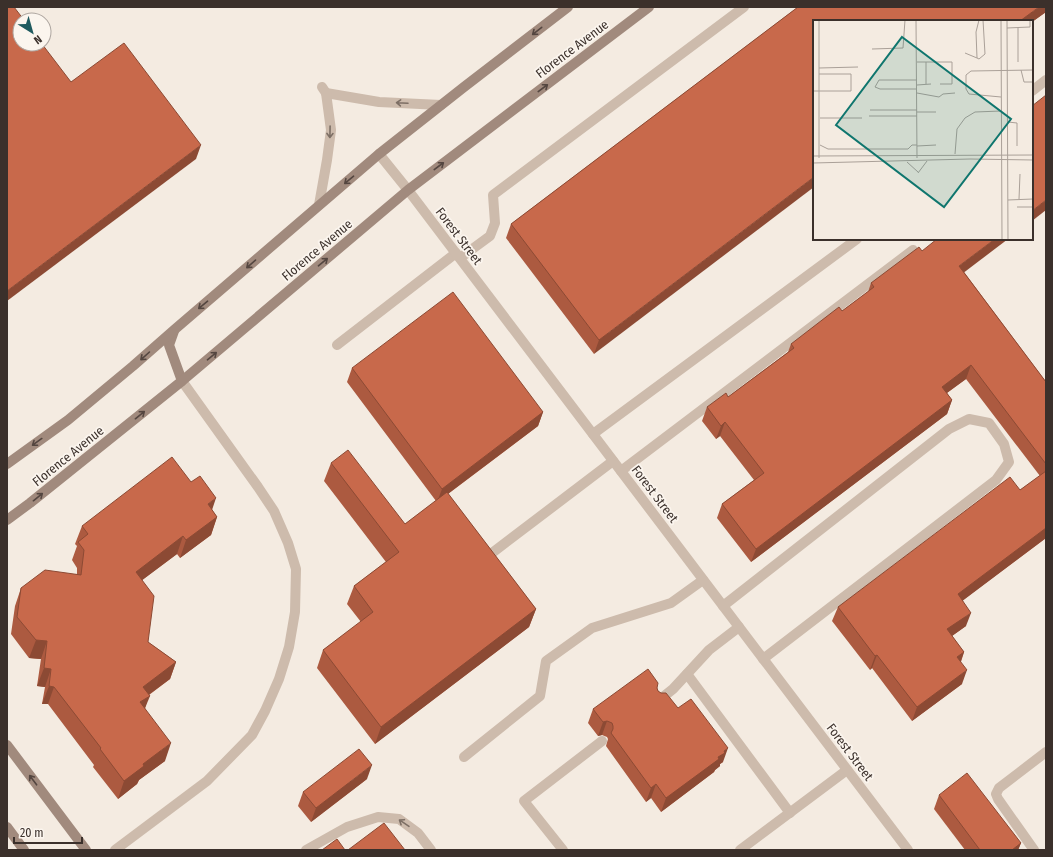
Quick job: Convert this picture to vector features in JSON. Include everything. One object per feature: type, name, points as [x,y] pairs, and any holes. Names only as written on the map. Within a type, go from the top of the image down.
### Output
[{"type":"main road","points":[[7,464],[68,420],[133,366],[379,154],[568,7]]},
{"type":"main road","name":"Florence Avenue","points":[[7,520],[182,381],[408,190],[649,7]]},
{"type":"main road","points":[[174,330],[169,345],[182,381]]},
{"type":"main road","points":[[7,745],[86,850]]},
{"type":"main road","points":[[7,827],[24,850]]},
{"type":"street","points":[[337,345],[458,256],[490,236],[495,223],[494,195],[742,8]]},
{"type":"street","points":[[1033,90],[1046,80]]},
{"type":"street","points":[[319,205],[328,160],[331,130],[324,90],[379,102],[441,105]]},
{"type":"street","name":"Forest Street","points":[[379,154],[408,190],[908,850]]},
{"type":"street","points":[[593,434],[857,240]]},
{"type":"street","points":[[621,471],[913,250]]},
{"type":"street","points":[[115,850],[208,781],[252,735],[265,711],[279,678],[289,647],[295,612],[296,569],[288,543],[274,511],[182,381]]},
{"type":"street","points":[[723,606],[949,428],[969,419],[988,423],[996,433],[1004,444],[1009,462],[996,480],[763,659]]},
{"type":"street","points":[[492,553],[613,461]]},
{"type":"street","points":[[464,757],[540,696],[546,661],[592,628],[672,603],[703,580]]},
{"type":"street","points":[[658,701],[673,689],[709,650],[739,627]]},
{"type":"street","points":[[687,674],[790,813]]},
{"type":"street","points":[[563,850],[524,801],[602,741]]},
{"type":"street","points":[[1034,850],[996,794],[1000,788],[1046,752]]},
{"type":"street","points":[[740,850],[848,770]]},
{"type":"street","points":[[306,850],[347,827],[378,817],[400,819],[418,833],[431,850]]},
{"type":"building","points":[[7,7],[14,7],[18,12],[12,12],[12,52],[48,52],[71,82],[124,43],[201,145],[7,291]]},
{"type":"building","points":[[798,7],[1039,7],[1021,20],[813,20],[813,178],[599,340],[511,224]]},
{"type":"building","points":[[1046,95],[1046,200],[1033,210],[1033,105]]},
{"type":"building","points":[[936,240],[994,240],[959,266],[1046,382],[1046,464],[971,365],[942,387],[952,400],[756,549],[722,504],[764,473],[725,422],[721,426],[707,407],[726,393],[728,397],[794,348],[791,344],[839,307],[842,311],[874,287],[871,283],[919,247],[922,251]]},
{"type":"building","points":[[453,292],[543,412],[442,489],[352,368]]},
{"type":"building","points":[[348,450],[405,524],[447,492],[536,609],[381,727],[323,650],[373,612],[354,586],[399,552],[331,463]]},
{"type":"building","points":[[172,457],[191,482],[200,476],[216,498],[208,504],[217,517],[186,540],[183,536],[136,572],[154,596],[148,642],[176,662],[143,687],[150,696],[140,702],[171,743],[143,764],[144,766],[124,781],[100,749],[101,748],[54,687],[49,686],[51,669],[44,668],[47,641],[36,640],[17,617],[21,588],[45,570],[81,575],[84,550],[78,542],[88,534],[82,526]]},
{"type":"building","points":[[1046,471],[1046,528],[958,594],[971,613],[947,629],[964,652],[957,657],[967,670],[917,707],[877,655],[875,656],[838,607],[1010,477],[1020,490]]},
{"type":"building","points":[[648,669],[658,683],[658,691],[661,693],[666,693],[678,708],[691,699],[728,748],[724,751],[725,753],[718,757],[719,759],[666,798],[656,784],[651,788],[611,733],[613,729],[612,723],[607,721],[603,722],[593,709]]},
{"type":"building","points":[[359,749],[372,765],[316,808],[303,792]]},
{"type":"building","points":[[967,773],[1021,843],[1012,850],[980,850],[939,795]]},
{"type":"building","points":[[384,823],[405,850],[348,850]]},
{"type":"building","points":[[337,839],[345,850],[322,850]]}]
